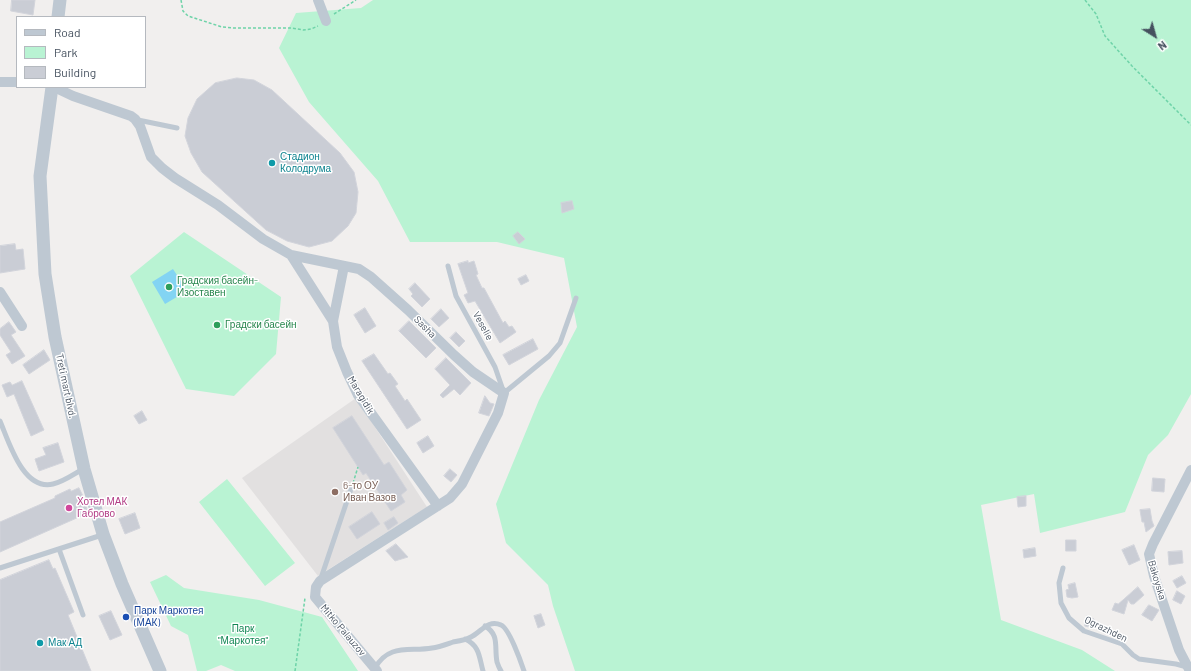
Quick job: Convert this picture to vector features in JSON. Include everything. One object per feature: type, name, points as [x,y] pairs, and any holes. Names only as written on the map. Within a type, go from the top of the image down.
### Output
[{"type":"street","points":[[58,16],[60,0]]},
{"type":"street","points":[[318,0],[326,21]]},
{"type":"street","points":[[0,82],[16,82]]},
{"type":"street","name":"Treti mart blvd.","points":[[53,88],[40,176],[45,274],[55,337],[84,469],[103,534],[122,584],[160,671]]},
{"type":"street","points":[[55,88],[72,96],[135,119],[140,126],[151,157],[162,168],[218,205],[263,239],[292,255],[333,321]]},
{"type":"street","name":"Sasha","points":[[292,255],[359,269],[371,277],[408,310],[473,372],[504,393]]},
{"type":"street","name":"Maragidik","points":[[344,266],[333,321],[337,347],[358,394],[438,506]]},
{"type":"street","points":[[0,292],[22,326]]},
{"type":"street","points":[[318,584],[450,498],[462,484],[498,413],[504,393]]},
{"type":"street","name":"Bakoyska","points":[[1188,669],[1179,650],[1154,576],[1149,554],[1191,470]]},
{"type":"street","name":"Mitko Palauzov","points":[[318,584],[315,597],[376,670]]},
{"type":"lane","points":[[135,119],[177,128]]},
{"type":"lane","name":"Veselie","points":[[448,266],[456,296],[495,367],[504,393]]},
{"type":"lane","points":[[504,393],[549,356],[560,343],[576,298]]},
{"type":"lane","points":[[0,421],[24,472],[37,483],[45,485],[54,484],[84,469]]},
{"type":"lane","points":[[318,584],[351,489]]},
{"type":"lane","points":[[0,568],[103,534]]},
{"type":"lane","points":[[59,549],[83,615]]},
{"type":"lane","name":"Ograzhden","points":[[1063,568],[1060,583],[1061,603],[1065,612],[1084,631],[1122,644],[1139,659],[1176,664],[1188,669]]},
{"type":"lane","points":[[376,670],[379,661],[401,649],[432,648],[465,639],[472,637],[485,626],[492,623],[501,625],[509,636],[524,671]]},
{"type":"lane","points":[[485,626],[492,630],[495,638],[497,661],[501,671]]},
{"type":"lane","points":[[465,639],[474,643],[477,648],[484,671]]},
{"type":"path","points":[[181,0],[183,11],[188,16],[222,27],[307,29],[319,26],[356,0]]},
{"type":"path","points":[[1085,0],[1096,14],[1105,36],[1132,66],[1191,125]]},
{"type":"path","points":[[351,489],[358,468]]},
{"type":"path","points":[[295,671],[305,598]]},
{"type":"shaded area","name":"6-то ОУ Иван Вазов","points":[[356,398],[427,507],[318,576],[242,478]]},
{"type":"green space","points":[[373,0],[1191,0],[1191,394],[1168,435],[1148,455],[1125,512],[1040,533],[1034,494],[981,505],[1001,620],[1082,650],[1115,671],[575,671],[553,606],[548,585],[506,543],[496,504],[539,400],[577,327],[564,258],[497,242],[410,242],[378,181],[309,102],[279,48],[296,13],[361,8]]},
{"type":"green space","name":"Градски басейн","points":[[184,232],[281,297],[276,354],[234,396],[186,389],[130,276]]},
{"type":"green space","points":[[227,479],[295,563],[265,586],[199,502]]},
{"type":"green space","name":"Парк \"Маркотея\"","points":[[166,575],[184,588],[259,600],[322,617],[358,671],[235,671],[221,665],[206,671],[197,671],[188,635],[171,626],[150,582]]},
{"type":"water","name":"Градския басейн- Изоставен","points":[[173,269],[187,291],[165,304],[152,282]]},
{"type":"building","points":[[12,0],[35,0],[33,15],[11,11]]},
{"type":"building","name":"Стадион Колодрума","points":[[237,78],[254,80],[272,90],[340,153],[354,172],[358,192],[356,213],[348,226],[332,241],[309,247],[287,241],[266,230],[202,172],[191,153],[185,136],[188,118],[197,99],[215,83]]},
{"type":"building","points":[[572,201],[574,209],[562,213],[561,203]]},
{"type":"building","points":[[518,232],[525,239],[519,244],[513,236]]},
{"type":"building","points":[[15,244],[16,250],[23,249],[25,269],[0,273],[0,246]]},
{"type":"building","points":[[468,261],[468,263],[474,261],[478,274],[476,275],[482,288],[484,288],[503,323],[505,321],[509,327],[512,326],[516,332],[500,343],[475,301],[468,303],[464,295],[468,293],[458,264]]},
{"type":"building","points":[[526,275],[529,281],[521,285],[518,279]]},
{"type":"building","points":[[415,283],[430,299],[422,307],[411,296],[413,294],[409,289]]},
{"type":"building","points":[[365,308],[376,326],[365,333],[354,315]]},
{"type":"building","points":[[441,309],[449,318],[439,327],[431,319]]},
{"type":"building","points":[[409,321],[436,348],[426,358],[399,331]]},
{"type":"building","points":[[9,322],[16,332],[11,335],[25,356],[12,364],[6,355],[11,352],[0,335],[0,329]]},
{"type":"building","points":[[456,332],[465,341],[459,347],[450,338]]},
{"type":"building","points":[[533,339],[538,349],[509,365],[503,355]]},
{"type":"building","points":[[44,350],[50,360],[29,374],[23,365]]},
{"type":"building","points":[[374,354],[388,374],[390,373],[398,384],[395,386],[405,401],[407,399],[421,420],[407,429],[362,361]]},
{"type":"building","points":[[446,358],[471,383],[460,395],[454,389],[443,398],[440,395],[450,385],[435,369]]},
{"type":"building","points":[[22,381],[44,430],[31,436],[14,394],[7,397],[2,385],[10,382],[12,385]]},
{"type":"building","points":[[485,396],[490,403],[494,404],[489,416],[479,413]]},
{"type":"building","points":[[142,411],[147,420],[139,424],[134,416]]},
{"type":"building","points":[[352,416],[384,465],[389,462],[407,490],[401,495],[405,502],[391,511],[366,473],[363,475],[333,428]]},
{"type":"building","points":[[428,436],[434,446],[423,453],[417,443]]},
{"type":"building","points":[[58,443],[64,462],[39,471],[35,459],[46,455],[43,448]]},
{"type":"building","points":[[450,469],[457,475],[451,482],[444,476]]},
{"type":"building","points":[[1153,478],[1165,479],[1164,492],[1152,491]]},
{"type":"building","points":[[79,488],[84,498],[88,513],[0,552],[0,522],[55,498],[55,496],[70,489],[71,491]]},
{"type":"building","points":[[1026,496],[1026,506],[1018,507],[1017,497]]},
{"type":"building","points":[[1150,509],[1154,526],[1146,532],[1144,522],[1142,522],[1140,510]]},
{"type":"building","points":[[372,512],[380,524],[357,539],[349,527]]},
{"type":"building","points":[[135,513],[140,528],[125,534],[119,519]]},
{"type":"building","points":[[394,517],[398,523],[388,530],[384,523]]},
{"type":"building","points":[[1066,540],[1076,540],[1076,551],[1066,551]]},
{"type":"building","points":[[396,544],[408,557],[395,561],[386,551]]},
{"type":"building","points":[[1134,545],[1140,560],[1129,565],[1122,550]]},
{"type":"building","points":[[1035,548],[1036,556],[1024,558],[1023,550]]},
{"type":"building","points":[[1182,551],[1183,563],[1169,565],[1168,552]]},
{"type":"building","name":"Мак АД","points":[[49,560],[53,569],[55,568],[74,612],[68,615],[91,671],[0,671],[0,580]]},
{"type":"building","points":[[1182,576],[1186,583],[1177,588],[1173,581]]},
{"type":"building","points":[[1075,583],[1078,597],[1067,597],[1066,590],[1069,589],[1068,585]]},
{"type":"building","points":[[1138,587],[1144,595],[1134,604],[1131,604],[1128,600],[1124,614],[1112,610],[1115,603],[1118,604]]},
{"type":"building","points":[[1177,591],[1185,596],[1181,604],[1173,600]]},
{"type":"building","points":[[1149,605],[1159,610],[1152,621],[1142,615]]},
{"type":"building","points":[[111,611],[122,635],[110,640],[99,616]]},
{"type":"building","points":[[541,614],[545,625],[538,628],[534,616]]},
{"type":"building","points":[[1087,616],[1094,619],[1092,628],[1085,626]]},
{"type":"place","name":"Стадион Колодрума","points":[[272,163]]},
{"type":"place","name":"Градския басейн- Изоставен","points":[[169,287]]},
{"type":"place","name":"Градски басейн","points":[[217,325]]},
{"type":"place","name":"6-то ОУ Иван Вазов","points":[[335,492]]},
{"type":"place","name":"Хотел МАК Габрово","points":[[69,508]]},
{"type":"place","name":"Парк Маркотея (МАК)","points":[[126,617]]},
{"type":"place","name":"Мак АД","points":[[40,643]]}]
